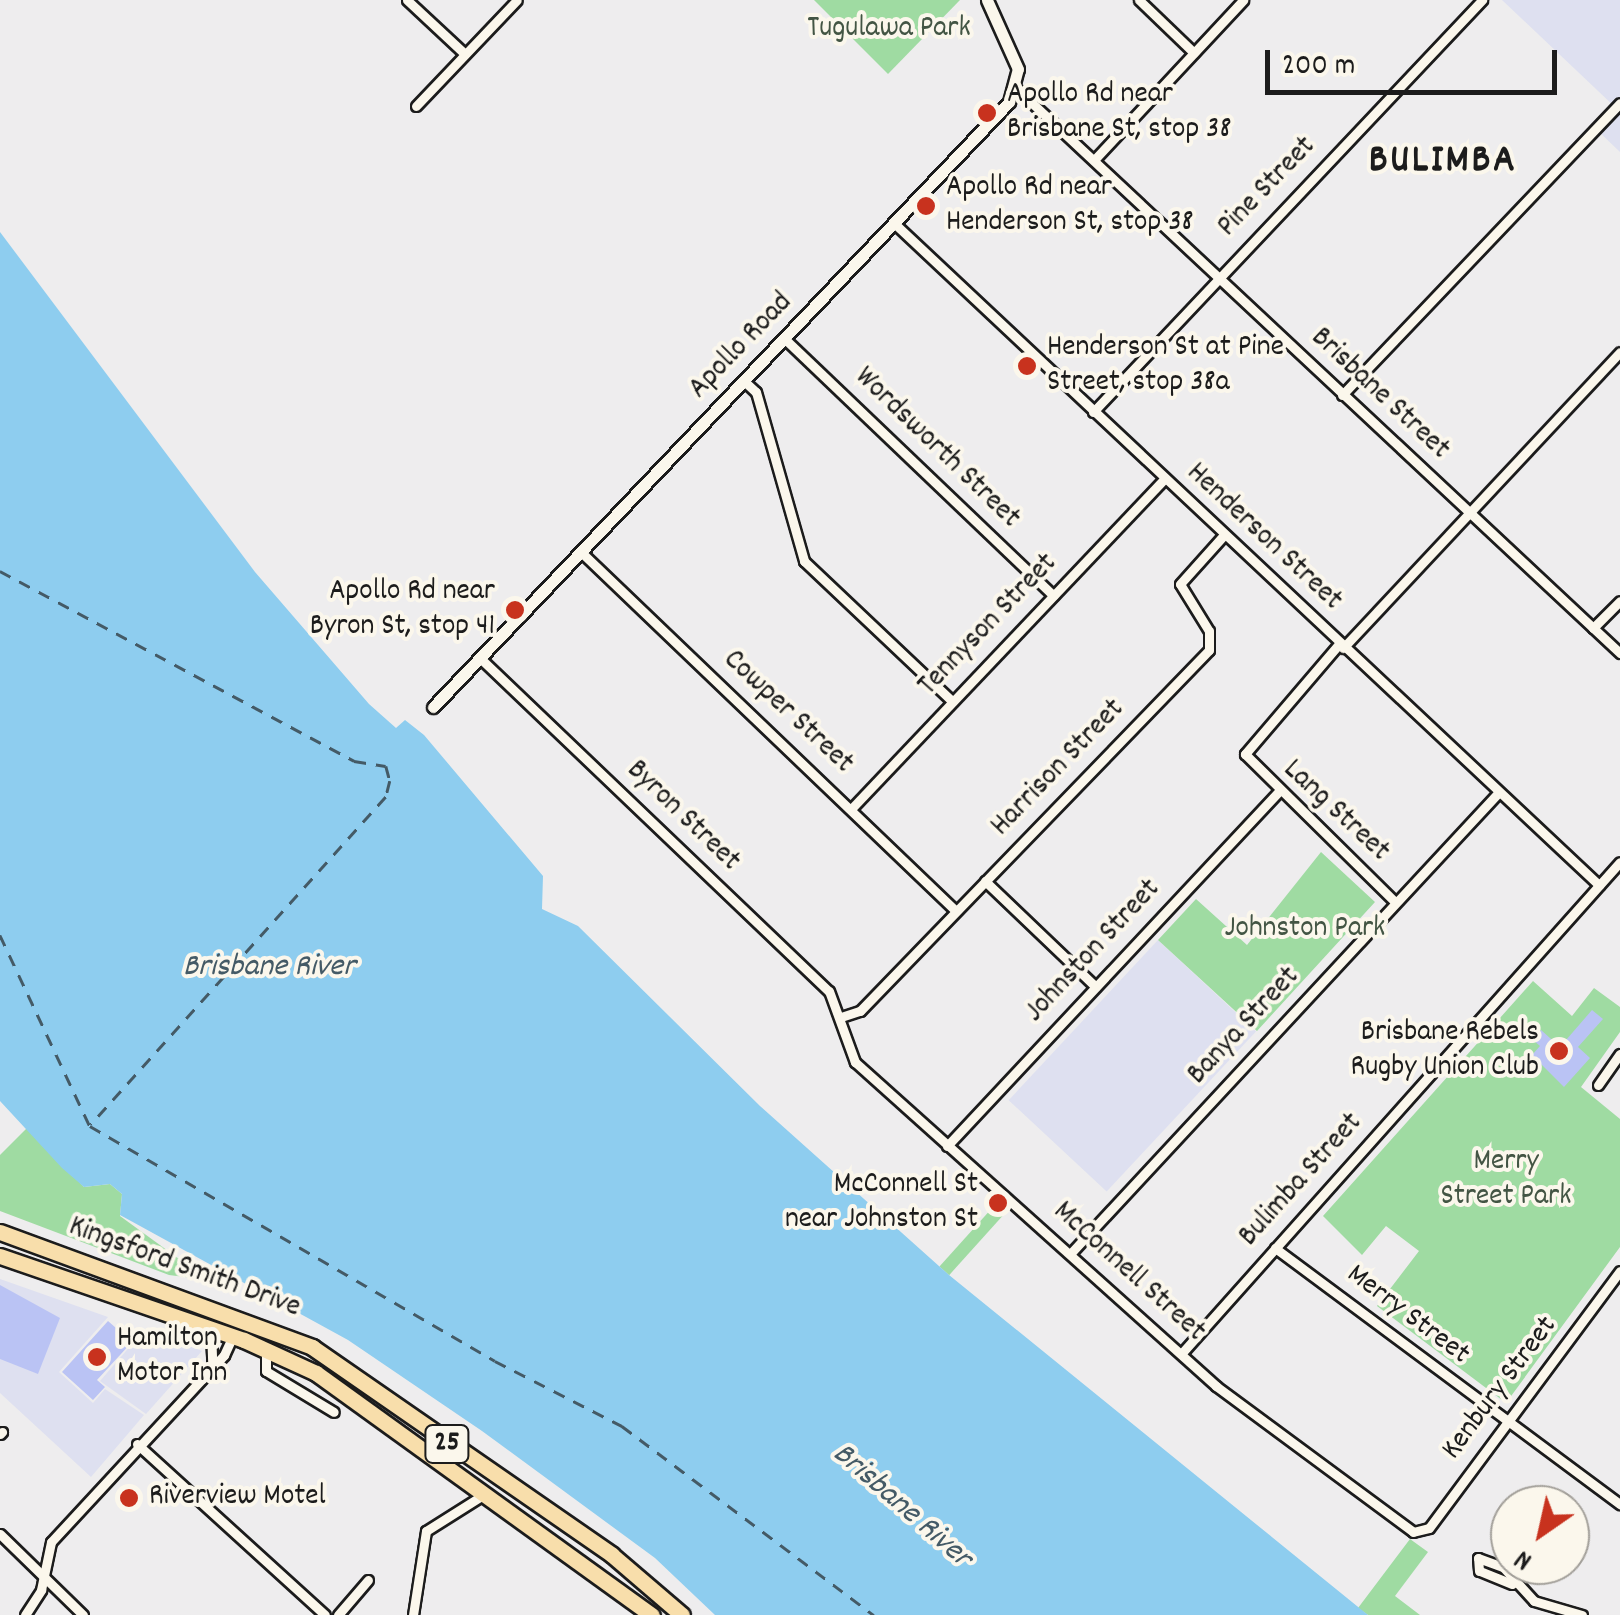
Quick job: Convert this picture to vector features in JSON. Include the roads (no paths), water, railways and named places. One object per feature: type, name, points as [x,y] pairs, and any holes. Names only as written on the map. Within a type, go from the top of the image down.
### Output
[{"type":"highway","name":"Kingsford Smith Drive","points":[[0,1232],[278,1330],[352,1370],[612,1555],[682,1615]]},
{"type":"highway","name":"Kingsford Smith Drive","points":[[0,1256],[266,1348],[354,1396],[463,1481],[652,1615]]},
{"type":"street","points":[[407,0],[465,54]]},
{"type":"street","points":[[416,106],[517,0]]},
{"type":"street","points":[[987,0],[1018,69],[1017,89]]},
{"type":"street","points":[[1139,0],[1194,52]]},
{"type":"street","points":[[1094,160],[1243,0]]},
{"type":"street","name":"Pine Street","points":[[1093,412],[1482,0]]},
{"type":"street","name":"Brisbane Street","points":[[1017,89],[1620,653]]},
{"type":"street","name":"Apollo Road","points":[[433,707],[895,224],[1017,89]]},
{"type":"street","points":[[1342,394],[1620,104]]},
{"type":"street","name":"Henderson Street","points":[[895,224],[1599,885]]},
{"type":"street","name":"Wordsworth Street","points":[[784,339],[1054,595]]},
{"type":"street","points":[[1341,646],[1620,352]]},
{"type":"street","points":[[744,381],[756,392],[804,561],[952,701]]},
{"type":"street","name":"Tennyson Street","points":[[852,808],[1164,479]]},
{"type":"street","name":"Harrison Street","points":[[841,1017],[860,1010],[1209,650],[1209,631],[1180,584],[1224,535]]},
{"type":"street","name":"Cowper Street","points":[[581,552],[956,911]]},
{"type":"street","points":[[1594,628],[1620,600]]},
{"type":"street","name":"Lang Street","points":[[1341,646],[1245,754],[1278,792],[1395,902]]},
{"type":"street","name":"Byron Street","points":[[480,658],[829,992],[841,1017]]},
{"type":"street","name":"Johnston Street","points":[[947,1146],[1278,792]]},
{"type":"street","name":"Banya Street","points":[[1070,1254],[1499,792]]},
{"type":"street","name":"Bulimba Street","points":[[1181,1354],[1620,862]]},
{"type":"street","points":[[985,881],[1096,987]]},
{"type":"street","name":"McConnell Street","points":[[841,1017],[849,1056],[947,1146],[1181,1354],[1420,1533]]},
{"type":"street","points":[[1598,1085],[1620,1054]]},
{"type":"street","name":"Merry Street","points":[[1275,1248],[1620,1504]]},
{"type":"street","name":"Kenbury Street","points":[[1420,1533],[1508,1423],[1620,1271]]},
{"type":"street","points":[[24,1615],[42,1576],[51,1542],[233,1336],[196,1299]]},
{"type":"street","points":[[210,1328],[212,1362]]},
{"type":"street","name":"Kingsford Smith Drive","points":[[266,1348],[266,1371],[334,1412]]},
{"type":"street","points":[[137,1444],[325,1615]]},
{"type":"street","points":[[459,1504],[463,1481]]},
{"type":"street","points":[[412,1615],[420,1542],[459,1504],[483,1494]]},
{"type":"street","points":[[0,1534],[83,1615]]},
{"type":"street","points":[[338,1615],[368,1580]]},
{"type":"street","points":[[1513,1585],[1539,1604],[1582,1615]]},
{"type":"water","name":"Brisbane River","points":[[0,232],[255,572],[369,704],[396,728],[405,720],[424,735],[543,876],[542,909],[578,926],[760,1106],[949,1275],[1368,1615],[715,1615],[655,1558],[482,1431],[348,1340],[120,1215],[122,1194],[110,1184],[84,1187],[62,1168],[0,1101]]},
{"type":"place","name":"Apollo Rd near Brisbane St, stop 38","points":[[987,113]]},
{"type":"place","name":"Apollo Rd near Henderson St, stop 38","points":[[926,206]]},
{"type":"place","name":"Henderson St at Pine Street, stop 38a","points":[[1027,366]]},
{"type":"place","name":"Apollo Rd near Byron St, stop 41","points":[[515,610]]},
{"type":"place","name":"Brisbane Rebels Rugby Union Club","points":[[1559,1051]]},
{"type":"place","name":"McConnell St near Johnston St","points":[[998,1203]]},
{"type":"place","name":"Hamilton Motor Inn","points":[[97,1357]]},
{"type":"place","name":"Riverview Motel","points":[[129,1498]]},
{"type":"district","name":"BULIMBA","points":[[1443,163]]},
{"type":"park label","name":"Tugulawa Park","points":[[889,30]]},
{"type":"park label","name":"Johnston Park","points":[[1305,930]]},
{"type":"park label","name":"Merry Street Park","points":[[1506,1180]]}]
